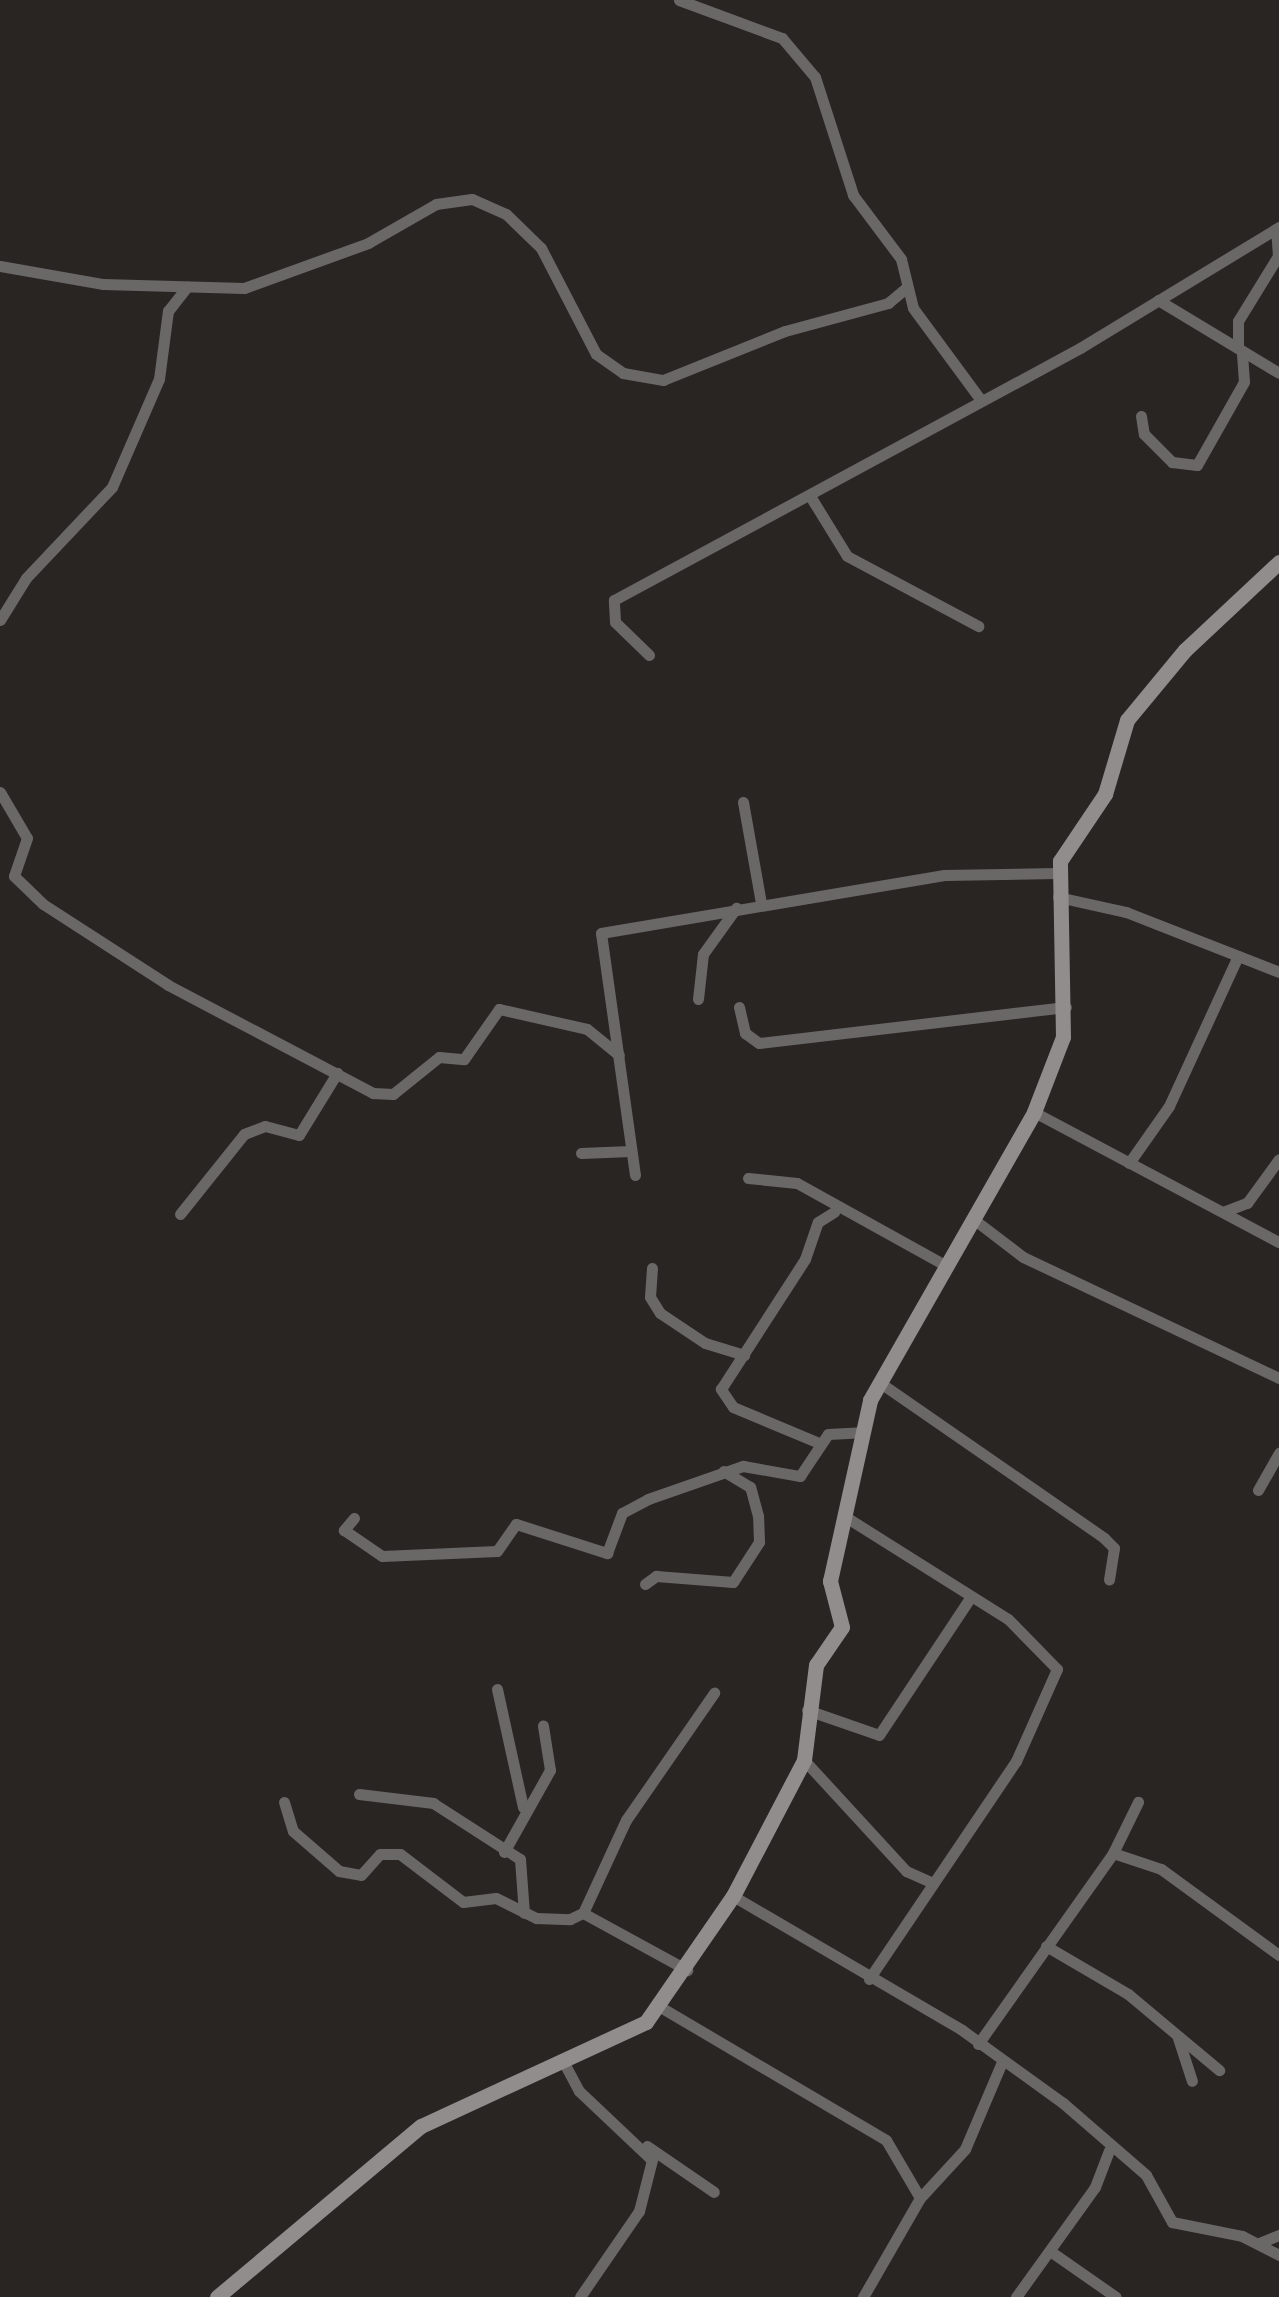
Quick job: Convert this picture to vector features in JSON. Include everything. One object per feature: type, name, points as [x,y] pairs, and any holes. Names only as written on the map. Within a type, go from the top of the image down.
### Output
[{"type":"street","points":[[679,0],[791,46],[825,95],[853,195],[901,258],[913,308],[980,399]]},
{"type":"street","points":[[0,266],[103,284],[271,282],[461,198],[492,205],[541,248],[587,341],[623,373],[684,378],[747,344],[888,303],[907,288]]},
{"type":"street","points":[[649,655],[615,622],[614,600],[810,496],[1158,300],[1277,228],[1278,256],[1238,321],[1247,374]]},
{"type":"street","points":[[0,620],[26,578],[112,487],[159,379],[168,311],[187,286]]},
{"type":"street","points":[[1158,300],[1279,373]]},
{"type":"street","points":[[888,303],[913,308]]},
{"type":"street","points":[[1141,416],[1144,434],[1192,468],[1247,374],[1264,363]]},
{"type":"street","points":[[810,496],[847,556],[978,626]]},
{"type":"street","points":[[217,2297],[422,2126],[564,2061],[599,2050],[662,2008],[733,1896],[804,1760],[807,1710],[816,1665],[842,1627],[830,1581],[849,1519],[862,1432],[879,1382],[1034,1112],[1066,1006],[1058,874],[1105,794],[1127,720],[1185,650],[1279,562]]},
{"type":"street","points":[[0,792],[27,838],[14,876],[42,904],[168,985],[337,1074],[393,1094],[434,1060],[468,1055],[499,1008],[587,1029],[619,1055]]},
{"type":"street","points":[[743,802],[760,903]]},
{"type":"street","points":[[635,1175],[600,932],[760,903],[1000,869],[1058,874]]},
{"type":"street","points":[[1058,897],[1110,906],[1279,972]]},
{"type":"street","points":[[698,999],[705,949],[736,908]]},
{"type":"street","points":[[1129,1164],[1169,1106],[1238,956]]},
{"type":"street","points":[[739,1007],[744,1033],[759,1043],[1066,1006]]},
{"type":"street","points":[[180,1214],[244,1134],[266,1126],[298,1136],[337,1074]]},
{"type":"street","points":[[1034,1112],[1279,1242]]},
{"type":"street","points":[[581,1153],[630,1151]]},
{"type":"street","points":[[1223,1212],[1247,1204],[1279,1160]]},
{"type":"street","points":[[748,1178],[797,1184],[834,1212],[944,1264]]},
{"type":"street","points":[[819,1443],[726,1402],[722,1382],[805,1259],[818,1222],[834,1212]]},
{"type":"street","points":[[972,1218],[1023,1256],[1279,1378]]},
{"type":"street","points":[[652,1268],[650,1297],[660,1313],[705,1344],[744,1354]]},
{"type":"street","points":[[879,1382],[1104,1538],[1114,1548],[1110,1580]]},
{"type":"street","points":[[354,1518],[344,1530],[382,1556],[498,1551],[516,1524],[607,1553],[622,1512],[722,1470],[800,1476],[819,1443],[832,1431],[862,1432]]},
{"type":"street","points":[[1258,1490],[1279,1454]]},
{"type":"street","points":[[646,1584],[656,1576],[730,1586],[759,1542],[758,1516],[750,1487],[722,1470]]},
{"type":"street","points":[[849,1519],[1049,1653],[1056,1676],[1009,1772],[869,1979]]},
{"type":"street","points":[[807,1710],[878,1734],[970,1598]]},
{"type":"street","points":[[498,1689],[523,1807]]},
{"type":"street","points":[[583,1914],[626,1820],[714,1692]]},
{"type":"street","points":[[504,1852],[523,1807],[550,1770],[543,1726]]},
{"type":"street","points":[[804,1760],[906,1872],[931,1882]]},
{"type":"street","points":[[359,1794],[433,1803],[524,1864],[524,1913]]},
{"type":"street","points":[[284,1802],[293,1831],[339,1871],[362,1875],[380,1854],[400,1854],[454,1899],[496,1898],[524,1913],[583,1914],[687,1970]]},
{"type":"street","points":[[978,2044],[1113,1853],[1138,1802]]},
{"type":"street","points":[[1113,1853],[1160,1870],[1279,1955]]},
{"type":"street","points":[[733,1896],[978,2044],[1063,2103],[1109,2150],[1146,2175],[1172,2222],[1259,2243],[1279,2255]]},
{"type":"street","points":[[1046,1946],[1128,1994],[1219,2070]]},
{"type":"street","points":[[662,2008],[886,2140],[920,2198]]},
{"type":"street","points":[[1178,2038],[1192,2081]]},
{"type":"street","points":[[564,2061],[579,2091],[647,2146],[714,2192]]},
{"type":"street","points":[[863,2297],[920,2198],[965,2148],[1002,2064]]},
{"type":"street","points":[[580,2297],[641,2206],[647,2146]]},
{"type":"street","points":[[1016,2297],[1050,2250],[1109,2150]]},
{"type":"street","points":[[1259,2243],[1279,2235]]},
{"type":"street","points":[[1050,2250],[1116,2297]]}]
